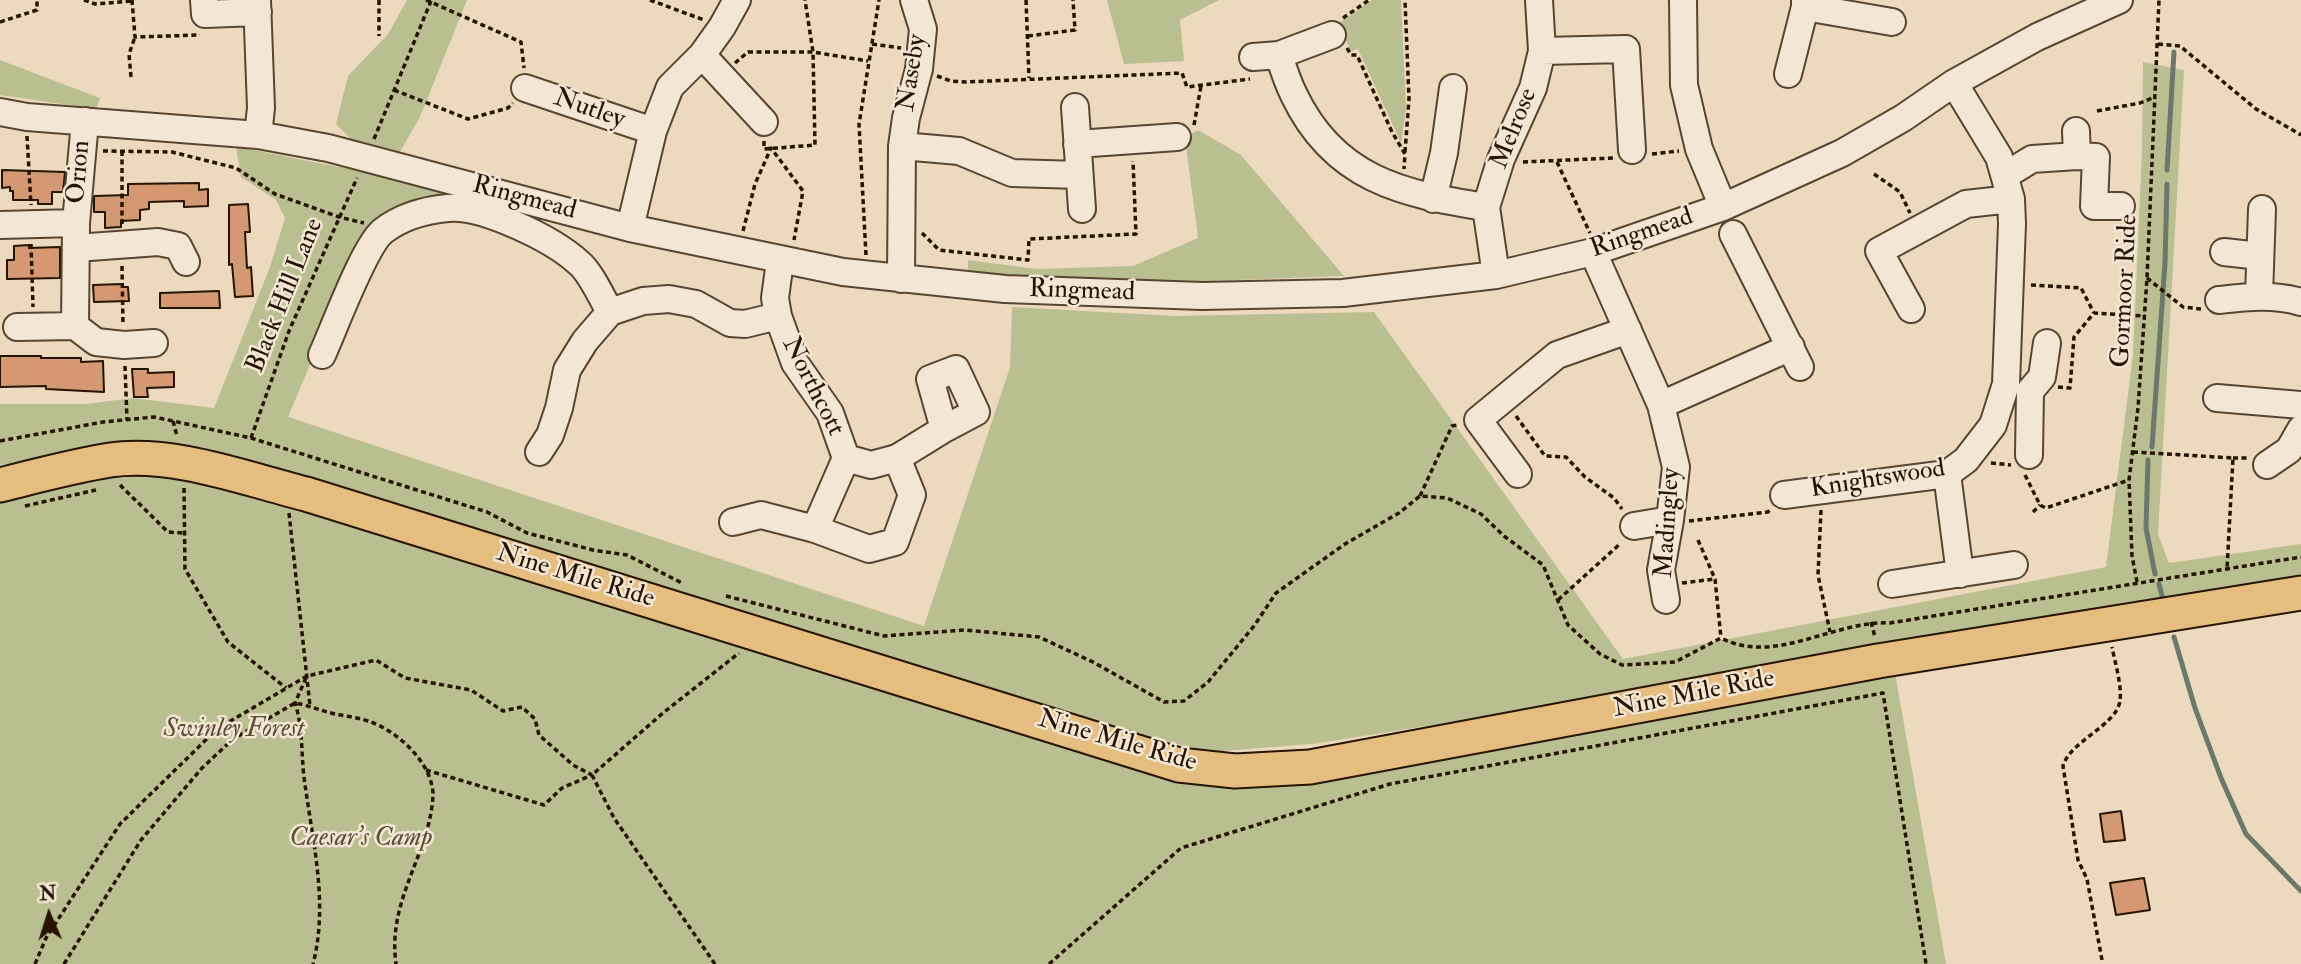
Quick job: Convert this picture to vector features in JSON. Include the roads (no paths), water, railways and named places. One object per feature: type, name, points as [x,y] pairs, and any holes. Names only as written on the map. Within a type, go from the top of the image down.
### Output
[{"type":"main road","name":"Nine Mile Ride","points":[[7,497],[112,460],[185,463],[306,494],[1178,765],[1236,771],[1310,767],[1864,663],[2301,593]]},
{"type":"street","name":"Nutley","points":[[630,228],[653,131],[670,87],[702,55],[737,0]]},
{"type":"street","name":"Naseby","points":[[901,279],[902,146],[920,60],[923,29],[914,0]]},
{"type":"street","name":"Melrose","points":[[1496,275],[1486,207],[1500,162],[1533,88],[1542,51],[1539,0]]},
{"type":"street","points":[[1683,0],[1684,85],[1699,149],[1723,207]]},
{"type":"street","name":"Ringmead","points":[[0,111],[27,117],[258,135],[328,148],[630,228],[785,262],[867,275],[1005,289],[1281,296],[1405,287],[1496,275],[1595,251],[1723,207],[1842,153],[1903,118],[1954,83],[2037,37],[2119,0]]},
{"type":"street","points":[[1788,74],[1805,4],[1892,22]]},
{"type":"street","points":[[204,16],[257,6],[261,108],[258,135]]},
{"type":"street","points":[[1336,34],[1266,56],[1310,124],[1330,149],[1353,167],[1392,187],[1435,190],[1486,207]]},
{"type":"street","points":[[1542,51],[1626,39],[1632,154]]},
{"type":"street","points":[[702,55],[764,122]]},
{"type":"street","name":"Knightswood","points":[[1954,83],[1999,157],[2008,187],[2010,283],[2024,387],[2029,455]]},
{"type":"street","name":"Nutley","points":[[525,88],[653,131]]},
{"type":"street","points":[[1435,190],[1444,153],[1453,88]]},
{"type":"street","points":[[1075,107],[1082,209]]},
{"type":"street","name":"Orion","points":[[75,326],[76,235],[85,121]]},
{"type":"street","points":[[1077,144],[1177,137]]},
{"type":"street","points":[[1911,309],[1879,251],[1966,204],[2008,187],[2032,159],[2077,143],[2096,157],[2094,206],[2121,206]]},
{"type":"street","name":"Naseby","points":[[902,146],[959,151],[1012,173],[1079,175]]},
{"type":"street","points":[[322,355],[341,334],[362,262],[382,232],[413,215],[450,208],[490,215],[526,229],[581,264],[610,312],[585,341],[567,370],[553,444]]},
{"type":"street","points":[[2259,296],[2262,209]]},
{"type":"street","name":"Orion","points":[[0,225],[158,242],[178,246],[186,262]]},
{"type":"street","points":[[1661,405],[1796,357],[1733,234]]},
{"type":"street","name":"Madingley","points":[[1595,251],[1661,405],[1676,467],[1661,570],[1665,592]]},
{"type":"street","points":[[2224,252],[2260,256]]},
{"type":"street","name":"Northcott","points":[[785,262],[775,298],[778,316],[795,363],[830,413],[846,458],[815,529]]},
{"type":"street","points":[[2219,300],[2259,296],[2301,302]]},
{"type":"street","name":"Northcott","points":[[610,312],[643,301],[669,299],[696,304],[730,323],[745,324],[778,316]]},
{"type":"street","points":[[17,327],[75,326],[96,342],[124,354],[154,343]]},
{"type":"street","points":[[1518,474],[1478,420],[1557,355],[1628,330]]},
{"type":"street","points":[[2024,387],[2042,377],[2046,343]]},
{"type":"street","name":"Knightswood","points":[[1784,495],[1947,474],[1966,460],[2024,387]]},
{"type":"street","points":[[2217,398],[2301,405]]},
{"type":"street","name":"Northcott","points":[[846,458],[872,465],[897,458],[944,429]]},
{"type":"street","points":[[2267,465],[2289,450],[2301,429]]},
{"type":"street","points":[[733,522],[761,515],[815,529],[869,550],[895,542],[912,495],[897,458]]},
{"type":"street","points":[[1947,474],[1960,574]]},
{"type":"street","points":[[1634,526],[1670,520]]},
{"type":"street","points":[[1892,584],[2014,565]]},
{"type":"waterway","points":[[2167,170],[2174,52]]},
{"type":"waterway","points":[[2152,447],[2165,263],[2167,184]]},
{"type":"waterway","points":[[2148,460],[2146,528],[2155,574]]},
{"type":"waterway","points":[[2159,584],[2162,596]]},
{"type":"waterway","points":[[2174,637],[2195,708],[2221,778],[2246,834],[2301,891]]},
{"type":"park label","name":"Swinley Forest","points":[[234,730]]},
{"type":"park label","name":"Caesar's Camp","points":[[361,839]]}]
